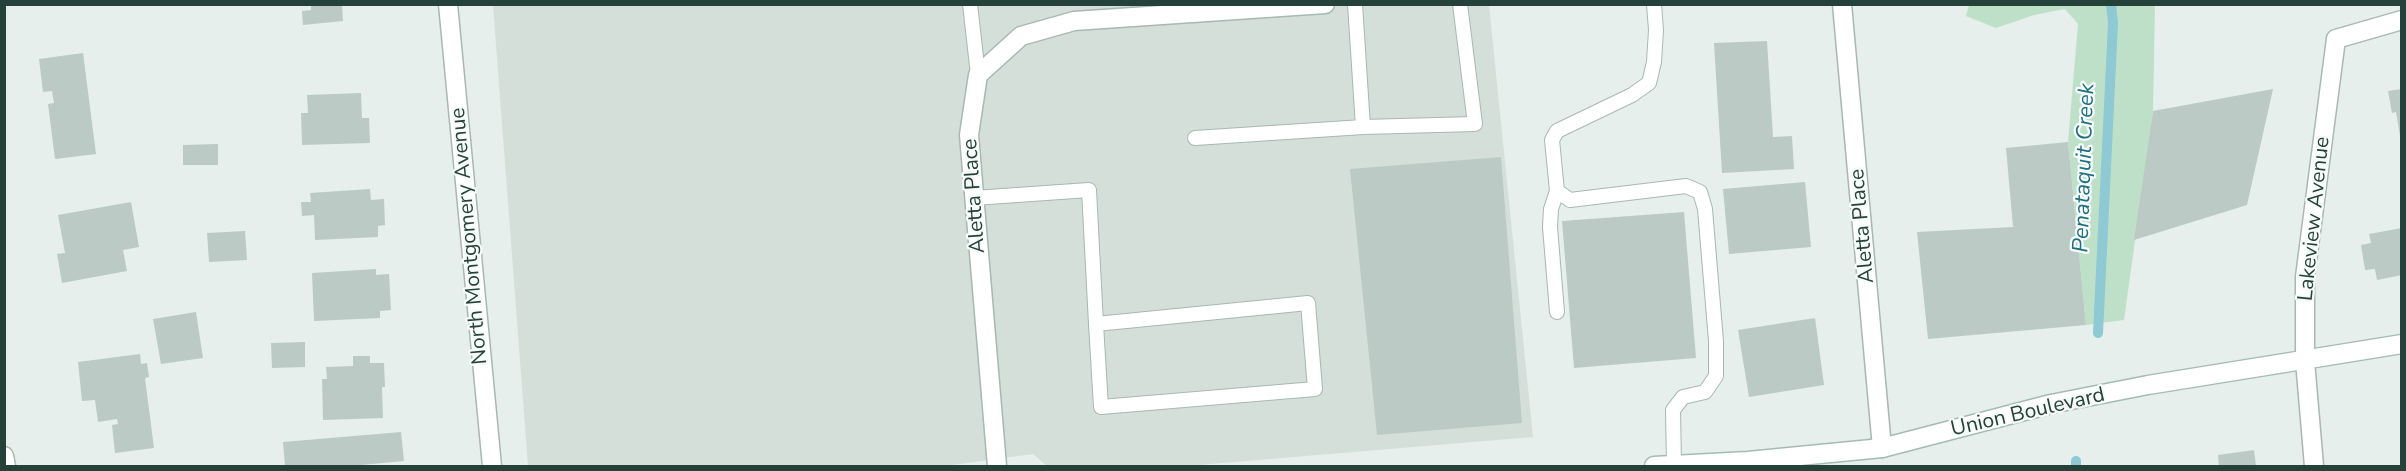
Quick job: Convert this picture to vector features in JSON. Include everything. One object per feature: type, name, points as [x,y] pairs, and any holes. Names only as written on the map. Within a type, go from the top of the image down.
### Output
[{"type":"street","name":"North Montgomery Avenue","points":[[448,4],[492,466]]},
{"type":"street","points":[[978,75],[1021,36],[1074,21],[1325,4]]},
{"type":"street","name":"Aletta Place","points":[[1842,4],[1882,448]]},
{"type":"street","name":"Lakeview Avenue","points":[[2314,466],[2305,361],[2305,277],[2336,39],[2402,20]]},
{"type":"street","name":"Aletta Place","points":[[978,75],[969,135],[997,466]]},
{"type":"street","name":"Union Boulevard","points":[[1654,466],[1748,461],[1882,448],[2051,405],[2148,385],[2402,344]]},
{"type":"street","points":[[4,456],[6,466]]},
{"type":"lane","points":[[970,4],[978,75]]},
{"type":"lane","points":[[1355,4],[1363,127]]},
{"type":"lane","points":[[1196,138],[1363,127],[1475,124],[1460,4]]},
{"type":"lane","points":[[1557,312],[1550,227],[1551,208],[1557,191],[1551,141],[1557,131],[1632,95],[1649,83],[1654,62],[1656,30],[1654,4]]},
{"type":"lane","points":[[1557,191],[1570,200],[1686,186],[1700,192],[1705,209],[1715,330],[1716,376],[1705,392],[1683,397],[1673,410],[1674,465]]},
{"type":"lane","points":[[974,198],[1089,190],[1096,324],[1101,407],[1315,389],[1308,303],[1096,324]]},
{"type":"shaded area","points":[[493,5],[1489,5],[1533,437],[1187,466],[1047,466],[1033,454],[945,466],[528,466]]},
{"type":"green space","points":[[1969,5],[2155,5],[2153,111],[2124,320],[2086,325],[2068,142],[2078,24],[2065,9],[2034,15],[1996,28],[1966,16]]},
{"type":"building","points":[[311,4],[342,4],[343,21],[303,25],[302,11],[311,10]]},
{"type":"building","points":[[1767,41],[1773,137],[1792,136],[1794,169],[1722,173],[1714,43]]},
{"type":"building","points":[[83,53],[96,154],[55,159],[48,104],[54,103],[52,91],[43,92],[39,59]]},
{"type":"building","points":[[2273,89],[2247,205],[2134,240],[2153,111]]},
{"type":"building","points":[[2402,89],[2402,135],[2400,136],[2396,112],[2392,113],[2388,91]]},
{"type":"building","points":[[361,93],[362,118],[369,118],[370,143],[302,145],[301,113],[308,113],[307,95]]},
{"type":"building","points":[[2068,142],[2086,325],[1928,339],[1917,232],[2013,227],[2006,148]]},
{"type":"building","points":[[218,144],[218,165],[183,165],[183,145]]},
{"type":"building","points":[[1501,157],[1522,423],[1377,435],[1350,169]]},
{"type":"building","points":[[1805,182],[1811,247],[1729,254],[1723,189]]},
{"type":"building","points":[[370,189],[371,200],[384,199],[385,225],[378,226],[378,237],[315,240],[314,215],[302,216],[301,202],[311,202],[310,193]]},
{"type":"building","points":[[131,202],[139,247],[123,250],[127,271],[62,283],[57,254],[65,253],[58,215]]},
{"type":"building","points":[[1684,212],[1696,358],[1574,368],[1562,221]]},
{"type":"building","points":[[2402,228],[2402,275],[2377,280],[2375,269],[2365,270],[2361,245],[2371,243],[2369,234]]},
{"type":"building","points":[[245,231],[247,260],[209,262],[207,233]]},
{"type":"building","points":[[376,269],[376,275],[389,274],[391,310],[380,311],[380,318],[314,321],[312,273]]},
{"type":"building","points":[[196,312],[203,358],[161,364],[153,319]]},
{"type":"building","points":[[1815,318],[1824,385],[1749,397],[1738,330]]},
{"type":"building","points":[[305,342],[305,367],[272,368],[271,343]]},
{"type":"building","points":[[140,354],[141,364],[147,363],[149,377],[145,378],[154,448],[115,453],[112,425],[118,424],[117,419],[98,422],[95,400],[82,401],[78,362]]},
{"type":"building","points":[[353,356],[370,356],[370,363],[384,363],[383,418],[323,420],[322,379],[327,379],[326,367],[353,366]]},
{"type":"building","points":[[401,432],[404,461],[361,466],[285,466],[283,442]]},
{"type":"building","points":[[2254,450],[2256,466],[2219,466],[2218,455]]},
{"type":"waterway","name":"Penataquit Creek","points":[[2098,333],[2113,23],[2111,4]]},
{"type":"waterway","name":"Penataquit Creek","points":[[2076,461],[2076,466]]}]
